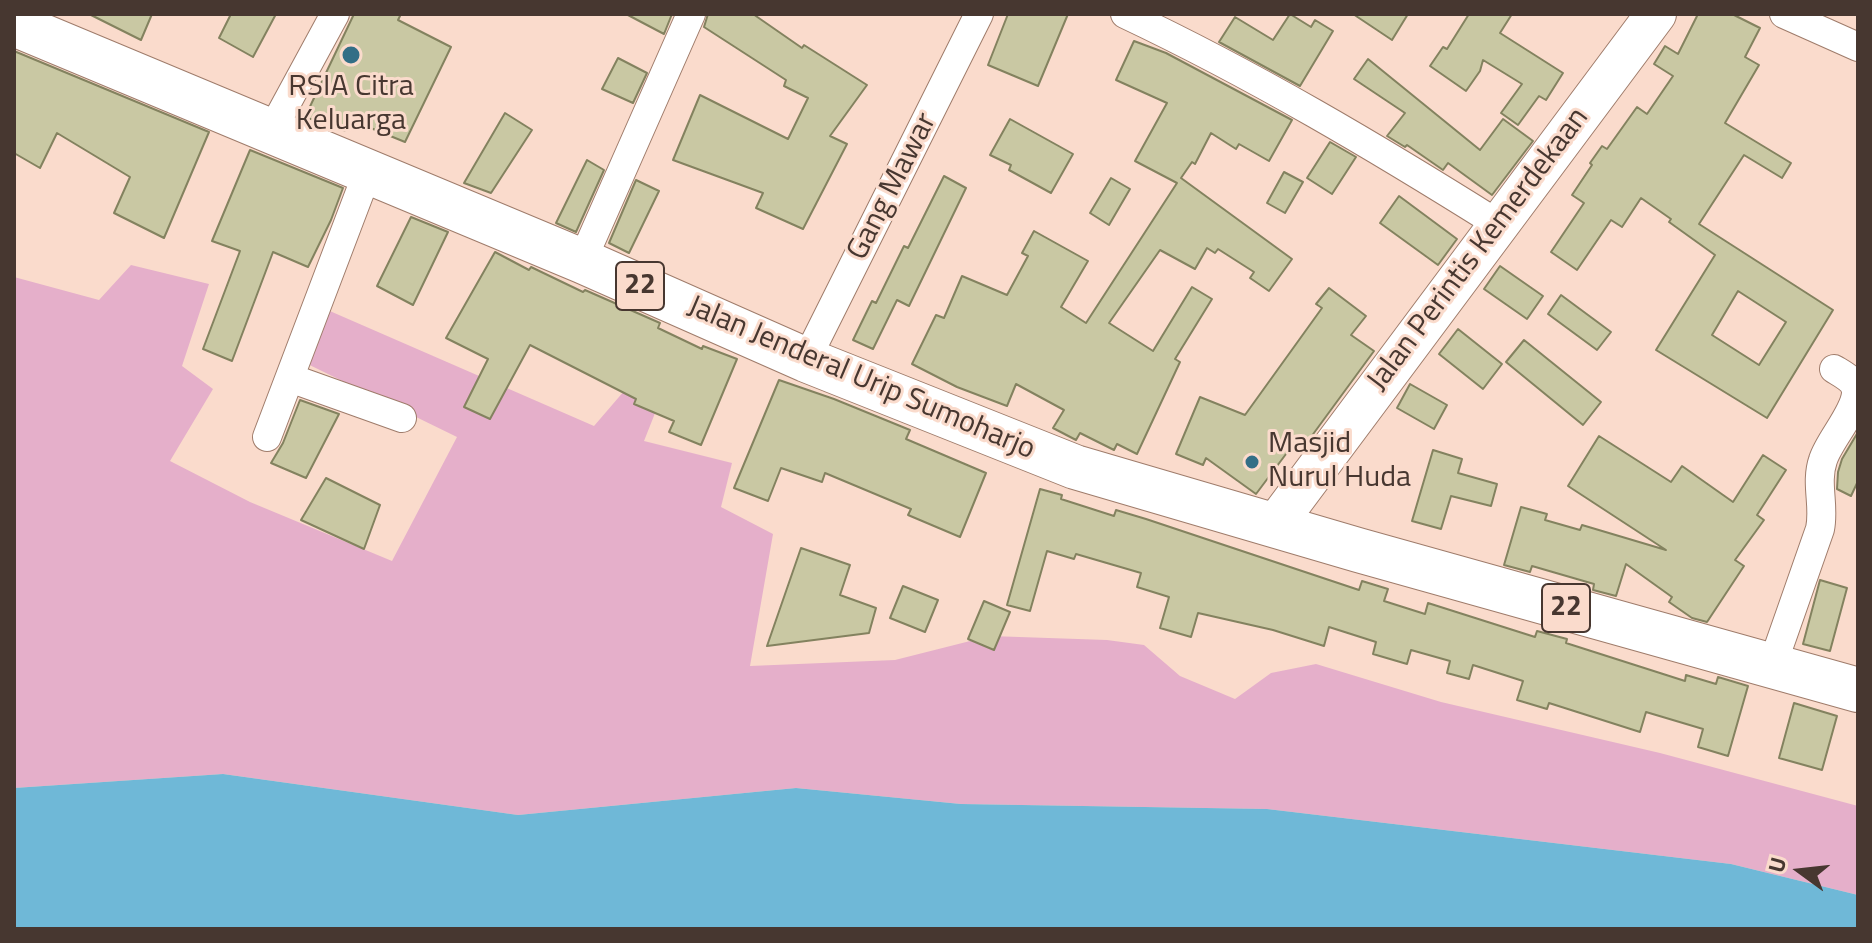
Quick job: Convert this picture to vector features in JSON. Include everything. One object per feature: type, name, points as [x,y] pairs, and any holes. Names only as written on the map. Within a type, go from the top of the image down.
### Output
[{"type":"highway","name":"Jalan Jenderal Urip Sumoharjo","points":[[14,24],[582,261],[806,360],[1075,467],[1274,526]]},
{"type":"highway","name":"22","points":[[1274,526],[1858,690]]},
{"type":"main road","name":"Jalan Perintis Kemerdekaan","points":[[1274,526],[1656,14]]},
{"type":"street","points":[[272,130],[335,14]]},
{"type":"street","points":[[582,261],[691,14]]},
{"type":"street","name":"Gang Mawar","points":[[806,360],[979,14]]},
{"type":"street","points":[[1125,14],[1194,47],[1327,119],[1498,224]]},
{"type":"street","points":[[1784,14],[1858,47]]},
{"type":"street","points":[[267,437],[368,171]]},
{"type":"street","points":[[1772,666],[1820,529],[1823,514],[1818,490],[1823,460],[1856,392],[1853,382],[1834,369]]},
{"type":"street","points":[[290,378],[402,418]]},
{"type":"shaded area","points":[[131,265],[209,284],[182,366],[213,389],[170,461],[250,502],[392,561],[457,437],[285,353],[316,305],[594,426],[631,383],[663,393],[644,441],[732,463],[721,507],[773,534],[750,666],[895,660],[990,636],[1107,640],[1144,645],[1180,676],[1235,699],[1271,673],[1316,664],[1441,702],[1660,753],[1858,806],[1858,895],[1731,864],[1267,809],[961,804],[796,788],[518,815],[223,774],[14,788],[14,277],[99,300]]},
{"type":"water","points":[[223,774],[518,815],[796,788],[961,804],[1267,809],[1731,864],[1858,895],[1858,929],[14,929],[14,788]]},
{"type":"building","points":[[89,14],[152,14],[141,40]]},
{"type":"building","points":[[231,14],[276,14],[253,57],[219,38]]},
{"type":"building","points":[[354,14],[401,14],[398,20],[451,47],[405,142],[351,120],[345,131],[305,117]]},
{"type":"building","points":[[626,14],[672,14],[664,34]]},
{"type":"building","points":[[708,14],[753,14],[802,48],[804,45],[867,85],[830,136],[847,144],[803,229],[756,208],[763,193],[673,160],[700,95],[788,139],[808,98],[784,86],[786,80],[704,27]]},
{"type":"building","points":[[1008,14],[1068,14],[1038,86],[988,65]]},
{"type":"building","points":[[1290,14],[1311,27],[1315,20],[1333,31],[1300,86],[1219,42],[1235,17],[1273,40]]},
{"type":"building","points":[[1353,14],[1408,14],[1392,40]]},
{"type":"building","points":[[1469,14],[1512,14],[1500,33],[1563,73],[1546,100],[1539,96],[1518,125],[1501,113],[1522,84],[1483,60],[1480,71],[1466,91],[1430,66],[1443,47],[1447,49]]},
{"type":"building","points":[[1698,14],[1732,14],[1760,28],[1745,57],[1759,65],[1725,123],[1791,163],[1782,178],[1744,155],[1699,224],[1833,310],[1767,418],[1656,350],[1715,255],[1669,222],[1671,219],[1641,198],[1622,227],[1611,220],[1577,270],[1551,252],[1584,203],[1572,195],[1592,165],[1590,163],[1602,146],[1607,149],[1637,107],[1647,114],[1673,76],[1654,64],[1665,46],[1678,54]],"holes":[[[1738,291],[1786,322],[1759,365],[1712,335]]]},
{"type":"building","points":[[1134,41],[1166,53],[1292,120],[1269,161],[1239,144],[1236,149],[1211,133],[1195,164],[1192,162],[1181,178],[1292,259],[1269,291],[1250,278],[1254,272],[1218,249],[1215,253],[1207,248],[1195,269],[1160,250],[1109,323],[1153,351],[1192,287],[1212,299],[1175,359],[1180,362],[1137,454],[1117,444],[1114,450],[1080,433],[1076,440],[1053,428],[1064,410],[1016,384],[1007,406],[957,387],[912,364],[936,315],[944,318],[962,276],[1007,295],[1028,256],[1022,253],[1034,231],[1088,261],[1061,307],[1086,323],[1177,183],[1135,161],[1167,103],[1116,80]]},
{"type":"building","points":[[14,51],[209,132],[164,238],[114,213],[130,177],[57,133],[40,168],[14,153]]},
{"type":"building","points":[[618,58],[647,73],[633,103],[602,89]]},
{"type":"building","points":[[1368,59],[1480,150],[1503,119],[1533,141],[1492,195],[1448,163],[1443,170],[1407,145],[1405,147],[1387,136],[1405,113],[1354,79]]},
{"type":"building","points":[[505,113],[532,130],[491,193],[464,183]]},
{"type":"building","points":[[1010,119],[1073,154],[1051,193],[1009,170],[1011,165],[990,155]]},
{"type":"building","points":[[1330,142],[1356,157],[1332,194],[1307,178]]},
{"type":"building","points":[[250,150],[343,188],[308,267],[273,252],[232,361],[203,349],[240,251],[212,241]]},
{"type":"building","points":[[587,160],[604,170],[576,232],[556,223]]},
{"type":"building","points":[[1284,172],[1303,182],[1285,213],[1267,203]]},
{"type":"building","points":[[944,176],[966,188],[909,306],[897,300],[873,349],[853,340],[872,301],[876,303],[904,246],[908,248]]},
{"type":"building","points":[[1111,178],[1130,189],[1109,225],[1090,213]]},
{"type":"building","points":[[636,180],[659,191],[629,253],[609,243]]},
{"type":"building","points":[[1399,196],[1457,239],[1438,265],[1380,223]]},
{"type":"building","points":[[411,217],[448,232],[413,305],[377,286]]},
{"type":"building","points":[[495,252],[529,270],[531,267],[660,323],[658,328],[702,349],[703,346],[737,359],[701,445],[669,432],[674,421],[634,404],[636,399],[530,345],[490,419],[464,407],[488,359],[446,338]]},
{"type":"building","points":[[1500,266],[1543,296],[1527,319],[1484,289]]},
{"type":"building","points":[[1329,288],[1366,316],[1351,335],[1374,351],[1300,452],[1292,446],[1256,494],[1206,458],[1203,465],[1176,454],[1200,397],[1245,415],[1322,308],[1316,304]]},
{"type":"building","points":[[1561,295],[1611,332],[1597,350],[1548,314]]},
{"type":"building","points":[[1458,329],[1502,364],[1483,389],[1439,354]]},
{"type":"building","points":[[1524,340],[1601,402],[1583,425],[1506,362]]},
{"type":"building","points":[[779,380],[910,430],[906,439],[986,473],[960,537],[908,515],[911,509],[825,473],[822,482],[781,468],[768,501],[734,488]]},
{"type":"building","points":[[1410,384],[1447,405],[1434,429],[1397,408]]},
{"type":"building","points":[[300,400],[339,414],[306,478],[271,463],[283,443]]},
{"type":"building","points":[[1858,432],[1858,481],[1851,496],[1837,489],[1838,472]]},
{"type":"building","points":[[1599,436],[1671,482],[1682,466],[1733,502],[1763,455],[1786,470],[1757,515],[1764,520],[1735,560],[1744,566],[1707,622],[1692,618],[1669,602],[1672,597],[1626,564],[1616,596],[1593,590],[1594,584],[1532,566],[1530,572],[1504,565],[1521,507],[1547,514],[1545,520],[1580,530],[1582,525],[1666,550],[1568,486]]},
{"type":"building","points":[[1433,450],[1462,459],[1458,473],[1497,484],[1491,506],[1451,496],[1441,529],[1412,521]]},
{"type":"building","points":[[326,478],[380,505],[364,549],[301,520]]},
{"type":"building","points":[[1040,489],[1114,516],[1116,510],[1146,519],[1359,590],[1362,581],[1388,589],[1384,601],[1425,614],[1428,603],[1535,637],[1537,631],[1567,639],[1566,643],[1685,681],[1686,675],[1716,684],[1718,677],[1748,686],[1728,756],[1698,747],[1703,729],[1646,712],[1640,732],[1549,703],[1547,709],[1517,700],[1523,681],[1473,665],[1469,679],[1447,673],[1450,661],[1411,650],[1407,664],[1373,654],[1376,642],[1329,627],[1324,646],[1273,630],[1198,613],[1191,637],[1160,628],[1169,597],[1137,587],[1141,573],[1076,554],[1074,559],[1047,551],[1030,611],[1007,605]]},
{"type":"building","points":[[801,548],[850,565],[840,595],[876,608],[869,633],[767,646]]},
{"type":"building","points":[[1820,580],[1847,588],[1830,651],[1803,644]]},
{"type":"building","points":[[903,586],[938,600],[925,632],[890,618]]},
{"type":"building","points":[[984,601],[1010,612],[994,650],[968,639]]},
{"type":"building","points":[[1794,703],[1837,716],[1822,770],[1779,758]]},
{"type":"place","name":"RSIA Citra Keluarga","points":[[351,55]]},
{"type":"place","name":"Masjid Nurul Huda","points":[[1252,462]]}]
